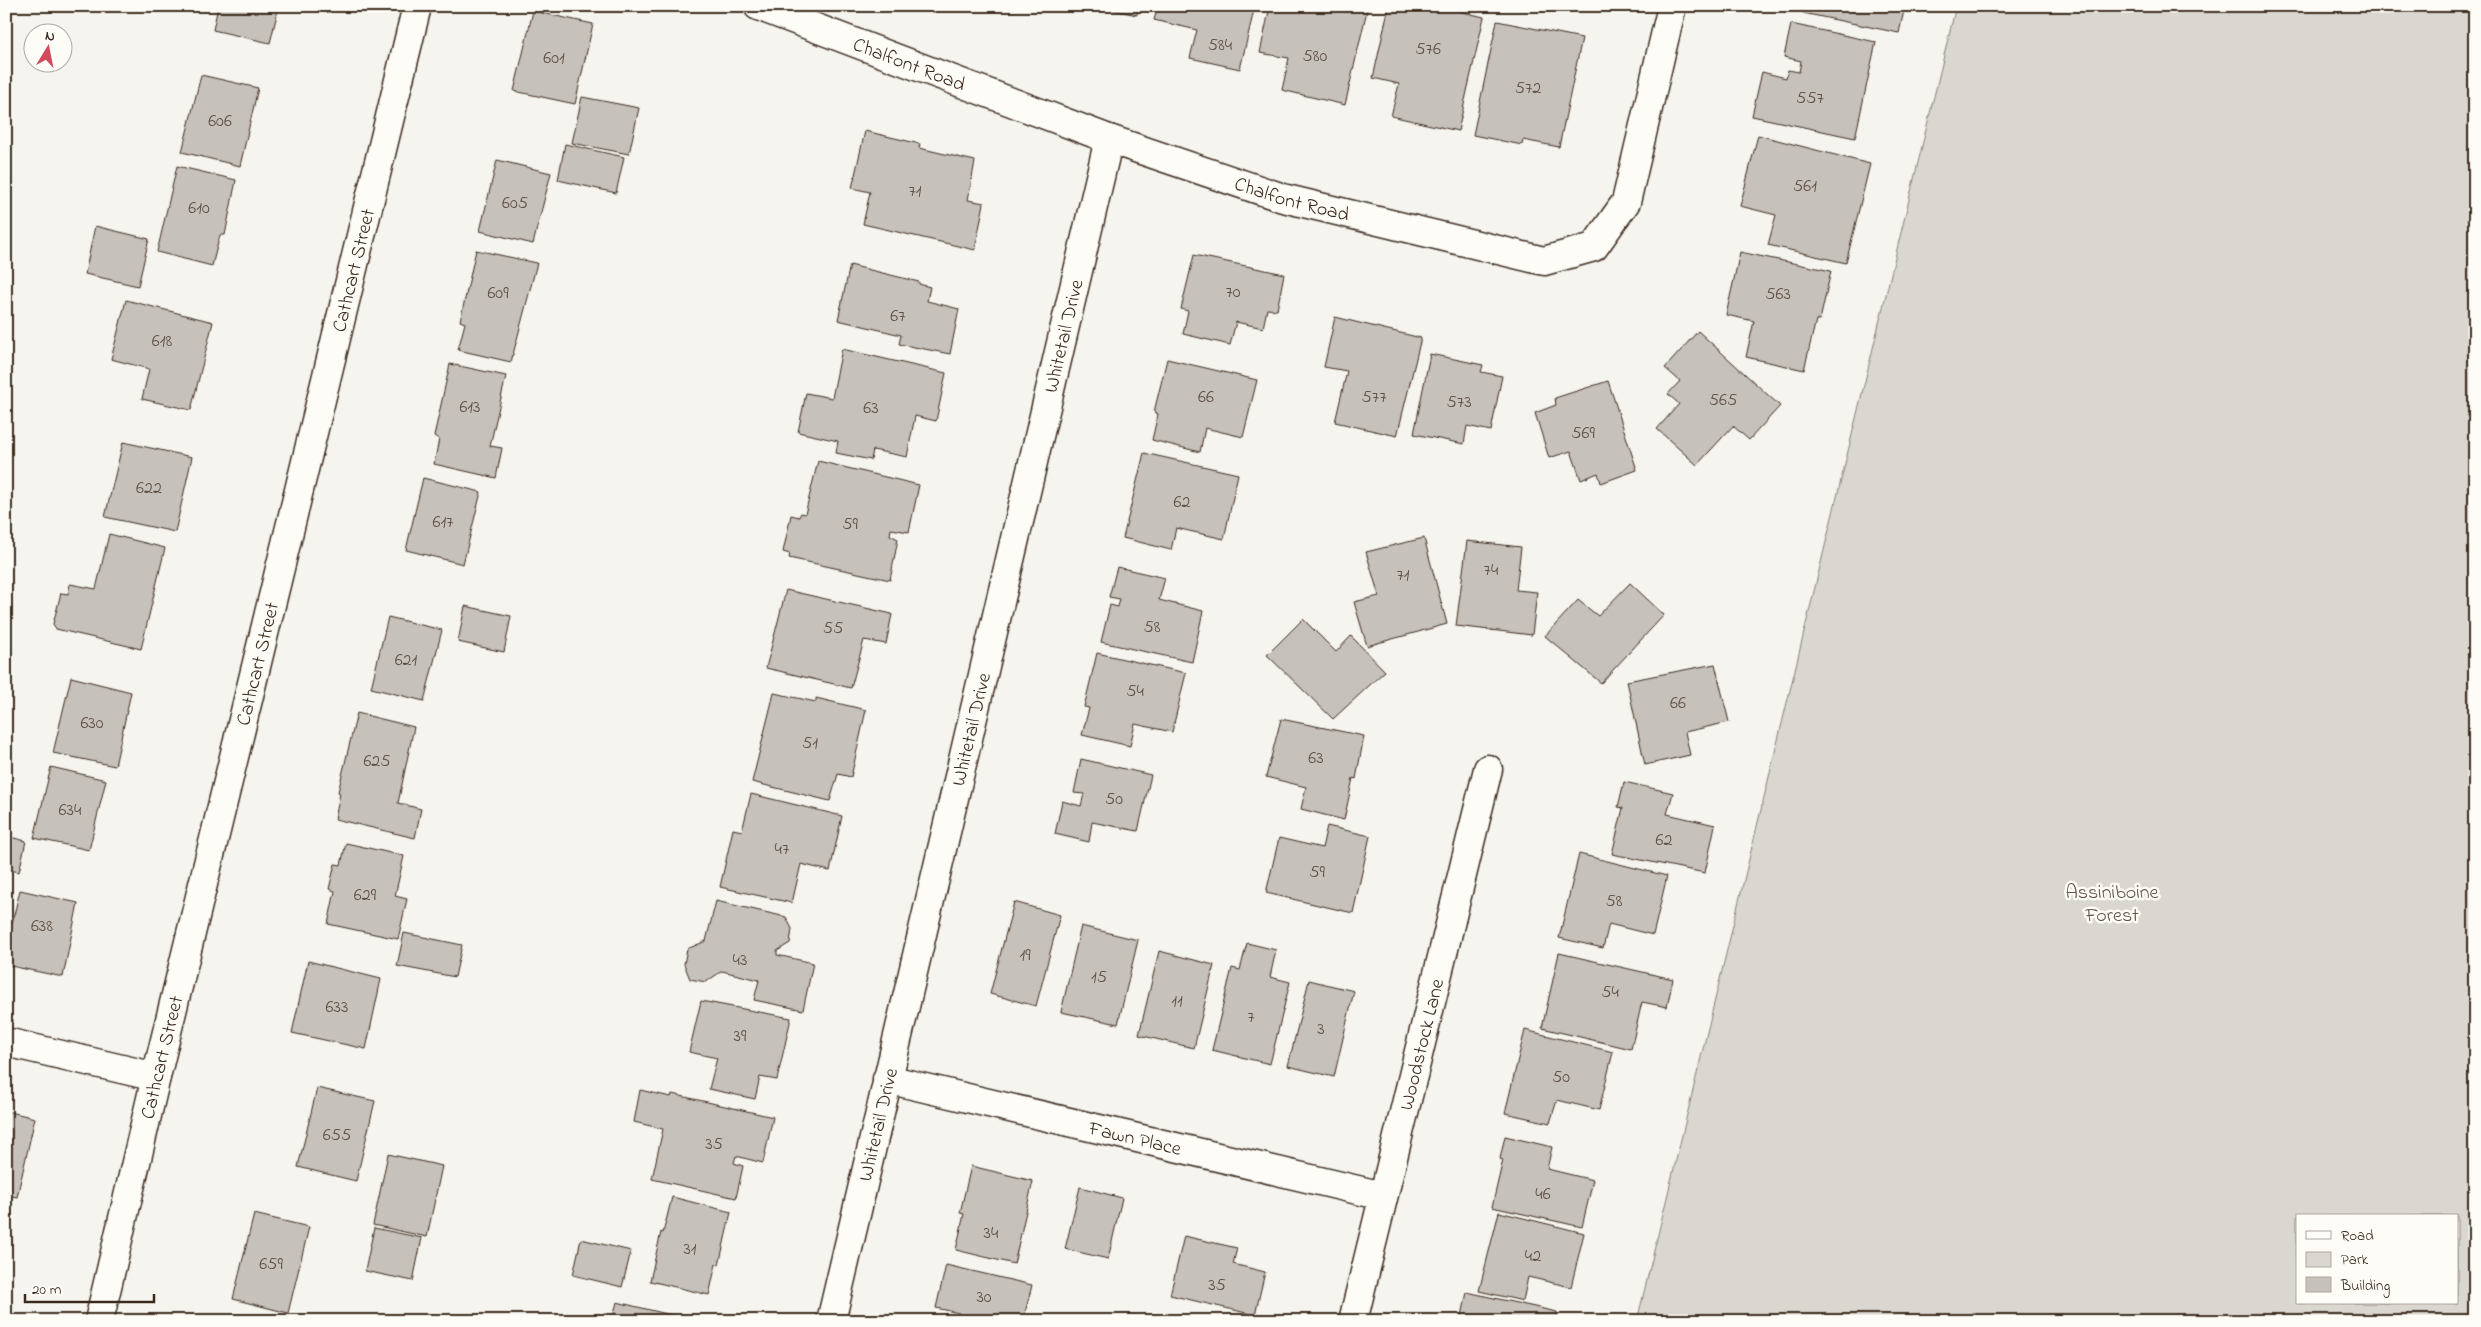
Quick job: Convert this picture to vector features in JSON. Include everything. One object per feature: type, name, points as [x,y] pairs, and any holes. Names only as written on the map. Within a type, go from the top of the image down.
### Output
[{"type":"street","name":"Cathcart Street","points":[[99,1321],[156,1078],[417,6]]},
{"type":"street","name":"Chalfont Road","points":[[758,6],[1109,139],[1283,198],[1544,261],[1594,247],[1626,202],[1672,6]]},
{"type":"street","name":"Whitetail Drive","points":[[831,1321],[1109,139]]},
{"type":"street","name":"Woodstock Lane","points":[[1353,1321],[1488,768]]},
{"type":"street","points":[[6,1042],[156,1078]]},
{"type":"street","name":"Fawn Place","points":[[888,1079],[1382,1196]]},
{"type":"green space","name":"Assiniboine Forest","points":[[1956,6],[2475,6],[2475,1321],[1637,1321]]},
{"type":"building","points":[[6,6],[12,6],[6,30]]},
{"type":"building","points":[[218,6],[279,6],[270,43],[213,30]]},
{"type":"building","points":[[1095,6],[1138,6],[1137,15]]},
{"type":"building","points":[[1158,6],[1255,6],[1240,69],[1190,58],[1197,30],[1154,20]]},
{"type":"building","points":[[1270,6],[1368,6],[1345,105],[1282,90],[1289,58],[1260,53]]},
{"type":"building","points":[[1389,6],[1437,6],[1484,17],[1458,131],[1391,116],[1399,84],[1373,78]]},
{"type":"building","points":[[1804,6],[1905,6],[1899,33],[1803,13]]},
{"type":"building","points":[[533,11],[593,24],[575,104],[514,91]]},
{"type":"building","points":[[1497,21],[1582,38],[1559,147],[1523,140],[1522,145],[1473,135]]},
{"type":"building","points":[[1791,24],[1876,42],[1855,138],[1752,116],[1762,72],[1786,78],[1788,70],[1799,72],[1801,61],[1784,57]]},
{"type":"building","points":[[201,75],[258,88],[240,166],[182,152]]},
{"type":"building","points":[[582,97],[639,108],[629,154],[572,143]]},
{"type":"building","points":[[865,131],[920,144],[919,148],[975,161],[968,200],[984,203],[975,250],[863,224],[870,192],[852,188]]},
{"type":"building","points":[[1758,135],[1870,164],[1846,263],[1768,245],[1776,215],[1740,206]]},
{"type":"building","points":[[565,144],[624,157],[616,193],[558,180]]},
{"type":"building","points":[[497,160],[551,173],[533,244],[480,231]]},
{"type":"building","points":[[177,166],[236,180],[225,235],[220,235],[212,266],[157,252]]},
{"type":"building","points":[[95,226],[149,239],[138,286],[85,274]]},
{"type":"building","points":[[476,250],[537,263],[511,362],[458,350],[465,323],[460,321]]},
{"type":"building","points":[[1740,252],[1831,271],[1820,320],[1816,320],[1804,370],[1746,357],[1754,321],[1726,315]]},
{"type":"building","points":[[1194,255],[1284,274],[1277,310],[1267,309],[1263,328],[1236,322],[1230,345],[1183,334],[1188,311],[1181,309]]},
{"type":"building","points":[[850,265],[919,282],[919,284],[930,287],[927,301],[959,309],[950,354],[899,344],[901,335],[838,320]]},
{"type":"building","points":[[126,300],[213,322],[191,410],[142,399],[149,369],[111,359]]},
{"type":"building","points":[[1335,317],[1421,338],[1397,436],[1335,422],[1347,371],[1324,367]]},
{"type":"building","points":[[1698,331],[1780,406],[1749,440],[1733,426],[1697,465],[1657,429],[1679,404],[1668,394],[1680,381],[1665,368]]},
{"type":"building","points":[[842,349],[946,373],[936,421],[915,416],[907,457],[873,450],[871,460],[836,453],[838,441],[798,432],[806,393],[832,398]]},
{"type":"building","points":[[1430,354],[1483,365],[1481,372],[1502,376],[1491,431],[1467,426],[1464,444],[1414,434]]},
{"type":"building","points":[[1167,359],[1257,380],[1243,437],[1205,428],[1200,452],[1152,440],[1158,414],[1154,412]]},
{"type":"building","points":[[450,364],[506,376],[490,446],[502,448],[496,478],[434,464],[439,439],[434,436]]},
{"type":"building","points":[[1608,381],[1637,470],[1601,483],[1598,473],[1581,480],[1571,451],[1549,458],[1535,413],[1556,405],[1555,398]]},
{"type":"building","points":[[123,442],[192,457],[175,532],[105,517]]},
{"type":"building","points":[[1144,453],[1238,474],[1224,539],[1176,528],[1171,550],[1123,538]]},
{"type":"building","points":[[818,461],[919,485],[909,532],[891,529],[890,535],[898,539],[890,580],[789,558],[790,554],[783,552],[791,515],[799,517],[801,513],[805,514]]},
{"type":"building","points":[[423,478],[481,492],[463,564],[406,550]]},
{"type":"building","points":[[109,534],[165,548],[141,649],[56,629],[53,624],[61,593],[68,594],[70,584],[96,589]]},
{"type":"building","points":[[1424,538],[1447,624],[1367,646],[1354,602],[1379,596],[1366,552]]},
{"type":"building","points":[[1467,541],[1521,547],[1516,590],[1537,592],[1532,635],[1456,626]]},
{"type":"building","points":[[1117,567],[1165,578],[1159,600],[1203,611],[1192,662],[1101,642],[1110,605],[1118,607],[1120,599],[1109,597]]},
{"type":"building","points":[[1630,583],[1664,615],[1601,683],[1545,636],[1578,600],[1598,616]]},
{"type":"building","points":[[786,590],[892,614],[886,644],[864,640],[851,688],[766,668]]},
{"type":"building","points":[[465,606],[511,616],[504,652],[458,642]]},
{"type":"building","points":[[388,617],[442,630],[424,701],[371,688]]},
{"type":"building","points":[[1303,619],[1336,652],[1351,636],[1385,671],[1333,719],[1267,655]]},
{"type":"building","points":[[1097,653],[1186,673],[1172,732],[1135,724],[1130,746],[1082,735],[1089,708],[1084,707]]},
{"type":"building","points":[[1715,664],[1729,722],[1685,732],[1690,755],[1645,765],[1627,681]]},
{"type":"building","points":[[71,677],[131,692],[115,766],[53,753]]},
{"type":"building","points":[[774,693],[816,702],[816,698],[866,710],[851,777],[838,774],[830,801],[752,782]]},
{"type":"building","points":[[357,713],[414,727],[398,803],[421,809],[415,838],[335,819],[340,793],[338,792]]},
{"type":"building","points":[[1281,719],[1364,736],[1356,779],[1353,778],[1344,820],[1301,809],[1306,787],[1266,777]]},
{"type":"building","points":[[1081,759],[1151,775],[1138,831],[1092,822],[1089,842],[1055,834],[1062,801],[1081,806],[1084,794],[1074,793]]},
{"type":"building","points":[[51,767],[106,780],[89,850],[34,838]]},
{"type":"building","points":[[1624,782],[1673,793],[1667,814],[1715,825],[1705,873],[1612,854],[1623,808],[1618,807]]},
{"type":"building","points":[[751,794],[842,816],[830,871],[801,864],[792,903],[720,887],[733,829],[742,831]]},
{"type":"building","points":[[1327,826],[1370,836],[1353,913],[1266,893],[1279,838],[1322,848]]},
{"type":"building","points":[[6,836],[26,841],[19,872],[6,869]]},
{"type":"building","points":[[346,843],[404,856],[395,896],[407,899],[398,939],[328,924],[335,891],[329,889],[335,864],[341,865]]},
{"type":"building","points":[[1579,854],[1667,876],[1653,935],[1609,924],[1603,948],[1559,938]]},
{"type":"building","points":[[20,890],[78,903],[63,977],[6,965],[6,948]]},
{"type":"building","points":[[716,901],[786,917],[792,929],[790,943],[777,951],[777,955],[813,963],[803,1010],[754,1000],[759,980],[722,971],[706,982],[690,979],[684,964],[687,949],[706,941]]},
{"type":"building","points":[[1014,902],[1060,915],[1036,1006],[990,994]]},
{"type":"building","points":[[1081,926],[1138,940],[1118,1024],[1061,1012]]},
{"type":"building","points":[[404,933],[462,945],[455,977],[397,966]]},
{"type":"building","points":[[1247,943],[1276,950],[1270,977],[1290,982],[1270,1064],[1212,1050],[1232,968],[1240,970]]},
{"type":"building","points":[[1159,951],[1214,965],[1194,1048],[1139,1035]]},
{"type":"building","points":[[1559,953],[1673,979],[1667,1007],[1642,1002],[1631,1049],[1542,1028]]},
{"type":"building","points":[[308,961],[381,979],[366,1049],[292,1033]]},
{"type":"building","points":[[1309,980],[1354,991],[1334,1077],[1288,1066]]},
{"type":"building","points":[[701,1001],[791,1018],[777,1080],[760,1077],[755,1099],[709,1089],[717,1058],[689,1052]]},
{"type":"building","points":[[1525,1030],[1613,1052],[1599,1110],[1557,1100],[1550,1123],[1505,1113]]},
{"type":"building","points":[[317,1088],[375,1101],[356,1181],[298,1167]]},
{"type":"building","points":[[640,1090],[671,1097],[672,1094],[773,1117],[763,1163],[736,1156],[734,1163],[743,1166],[736,1198],[652,1179],[663,1129],[634,1122]]},
{"type":"building","points":[[6,1111],[35,1118],[17,1197],[6,1195]]},
{"type":"building","points":[[1505,1136],[1552,1147],[1547,1169],[1593,1180],[1582,1227],[1492,1207],[1503,1160],[1500,1159]]},
{"type":"building","points":[[388,1154],[442,1166],[427,1237],[373,1225]]},
{"type":"building","points":[[971,1166],[1033,1181],[1014,1264],[956,1250],[964,1214],[960,1213]]},
{"type":"building","points":[[1080,1187],[1122,1198],[1108,1259],[1065,1249]]},
{"type":"building","points":[[672,1197],[731,1212],[719,1265],[716,1264],[709,1295],[650,1281],[661,1232],[663,1233]]},
{"type":"building","points":[[1499,1212],[1584,1233],[1571,1287],[1528,1277],[1523,1301],[1479,1291]]},
{"type":"building","points":[[254,1214],[309,1227],[288,1313],[233,1299]]},
{"type":"building","points":[[374,1228],[422,1238],[413,1281],[365,1271]]},
{"type":"building","points":[[1184,1236],[1237,1248],[1233,1264],[1265,1272],[1255,1315],[1170,1295]]},
{"type":"building","points":[[581,1239],[631,1251],[622,1287],[573,1275]]},
{"type":"building","points":[[946,1265],[1032,1285],[1023,1321],[958,1321],[959,1313],[936,1308]]},
{"type":"building","points":[[1467,1292],[1557,1312],[1556,1321],[1461,1321]]},
{"type":"building","points":[[617,1302],[696,1321],[612,1321]]}]
